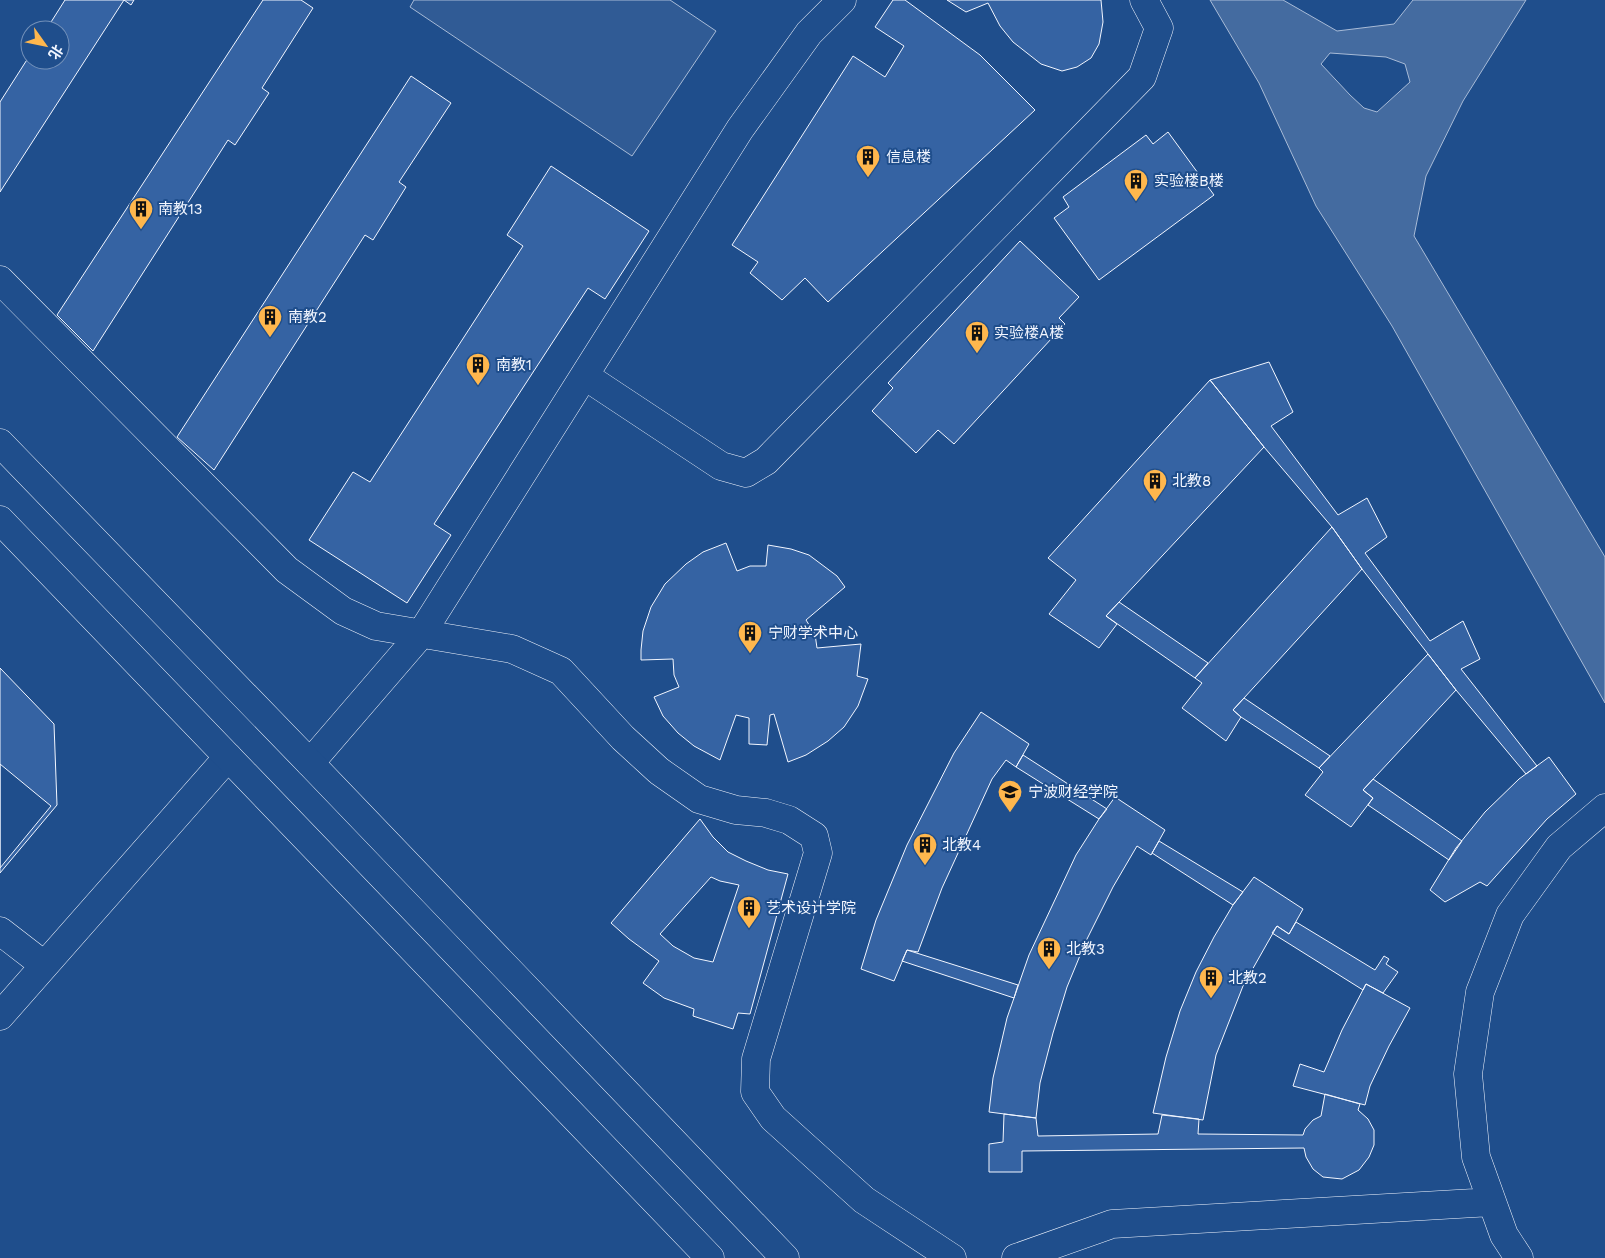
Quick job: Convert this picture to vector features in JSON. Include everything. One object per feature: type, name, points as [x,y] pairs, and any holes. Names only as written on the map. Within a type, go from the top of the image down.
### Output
[{"type":"main road","points":[[310,763],[421,634],[740,129],[809,33],[842,0]]},
{"type":"main road","points":[[585,376],[721,466],[746,473],[766,461],[1142,77],[1159,28],[1144,0]]},
{"type":"main road","points":[[0,280],[287,570],[343,611],[376,626],[512,649],[560,671],[623,738],[659,772],[699,799],[736,810],[766,813],[789,820],[814,836],[818,853],[756,1059],[755,1092],[773,1118],[864,1200],[952,1258]]},
{"type":"main road","points":[[0,443],[785,1258]]},
{"type":"main road","points":[[0,520],[710,1258]]},
{"type":"main road","points":[[0,1016],[228,757]]},
{"type":"main road","points":[[1519,1258],[1504,1235],[1476,1157],[1468,1074],[1480,992],[1510,915],[1559,847],[1605,808]]},
{"type":"main road","points":[[0,931],[44,965]]},
{"type":"main road","points":[[1016,1258],[1112,1224],[1492,1202]]},
{"type":"shaded area","points":[[414,0],[670,0],[716,31],[632,156],[410,7]]},
{"type":"shaded area","points":[[1210,0],[1283,0],[1337,31],[1394,24],[1413,0],[1526,0],[1463,101],[1426,176],[1414,236],[1605,557],[1605,703],[1392,326],[1316,206],[1259,83]],"holes":[[[1330,53],[1386,57],[1405,64],[1410,82],[1377,112],[1364,108],[1321,64]]]},
{"type":"building","points":[[65,0],[124,0],[0,192],[0,102],[20,70],[70,70],[70,20],[52,20]]},
{"type":"building","points":[[124,0],[134,0],[131,5]]},
{"type":"building","name":"南教13","points":[[263,0],[301,0],[313,8],[262,88],[269,93],[235,145],[228,140],[93,351],[57,315]]},
{"type":"building","name":"信息楼","points":[[893,0],[905,0],[980,55],[1035,110],[828,302],[805,278],[782,300],[750,273],[758,262],[732,245],[853,56],[885,77],[904,46],[875,27]]},
{"type":"building","points":[[947,0],[1101,0],[1103,22],[1099,44],[1091,58],[1077,67],[1062,71],[1041,64],[1013,42],[1000,26],[988,3],[966,12]]},
{"type":"building","name":"南教2","points":[[411,76],[451,103],[399,182],[406,187],[373,240],[365,235],[214,470],[177,437]]},
{"type":"building","name":"实验楼B楼","points":[[1168,132],[1214,195],[1099,280],[1054,218],[1069,207],[1063,197],[1146,135],[1153,144]]},
{"type":"building","name":"南教1","points":[[551,166],[649,231],[605,299],[588,288],[434,524],[451,535],[407,603],[309,540],[353,472],[370,482],[523,246],[507,235]]},
{"type":"building","name":"实验楼A楼","points":[[1020,241],[1079,297],[1059,318],[1065,324],[954,444],[938,430],[916,453],[872,411],[893,388],[888,383]]},
{"type":"building","points":[[1269,362],[1293,412],[1271,426],[1338,515],[1367,498],[1387,537],[1365,553],[1430,641],[1463,621],[1480,659],[1461,669],[1537,766],[1526,774],[1456,690],[1362,569],[1332,527],[1210,380]]},
{"type":"building","name":"北教8","points":[[1210,380],[1264,447],[1106,616],[1117,624],[1099,648],[1049,614],[1076,580],[1048,558]]},
{"type":"building","points":[[1332,527],[1362,569],[1233,710],[1241,717],[1226,741],[1182,708],[1202,683],[1195,678]]},
{"type":"building","name":"宁财学术中心","points":[[726,543],[737,571],[750,566],[766,566],[768,545],[791,549],[809,555],[837,576],[845,587],[806,620],[815,634],[817,648],[861,644],[857,676],[868,679],[858,706],[844,727],[828,741],[806,755],[788,762],[774,714],[770,715],[767,745],[749,744],[749,718],[736,715],[720,760],[694,746],[678,733],[663,716],[654,697],[679,687],[674,675],[673,659],[641,660],[643,631],[651,607],[665,584],[686,564],[703,552]]},
{"type":"building","points":[[1119,602],[1208,663],[1195,678],[1106,616]]},
{"type":"building","points":[[1428,654],[1456,690],[1363,790],[1373,798],[1351,827],[1305,795],[1323,772],[1319,768]]},
{"type":"building","points":[[0,668],[54,724],[57,805],[0,873]]},
{"type":"building","points":[[1244,698],[1330,756],[1319,768],[1241,717],[1233,710]]},
{"type":"building","name":"北教4","points":[[981,712],[1029,744],[1016,767],[1006,760],[992,779],[942,888],[918,952],[907,950],[894,981],[861,969],[876,920],[907,845],[954,753]]},
{"type":"building","points":[[1023,755],[1107,809],[1099,819],[1016,767]]},
{"type":"building","points":[[1549,757],[1576,794],[1547,819],[1487,886],[1480,882],[1445,902],[1430,890],[1456,848],[1485,812],[1519,779]]},
{"type":"building","points":[[0,764],[51,806],[0,868]]},
{"type":"building","points":[[1373,779],[1462,841],[1449,860],[1368,805],[1373,798],[1363,790]]},
{"type":"building","name":"北教3","points":[[1115,797],[1165,830],[1151,855],[1137,846],[1113,887],[1086,941],[1067,987],[1053,1033],[1040,1083],[1036,1118],[989,1112],[993,1078],[1007,1018],[1029,955],[1076,855]]},
{"type":"building","name":"艺术设计学院","points":[[700,819],[713,837],[728,852],[768,870],[788,874],[750,1014],[738,1013],[733,1029],[693,1016],[694,1009],[664,998],[643,983],[659,961],[611,923]],"holes":[[[711,877],[739,885],[713,962],[694,958],[673,946],[660,934]]]},
{"type":"building","points":[[1159,841],[1243,892],[1233,905],[1152,853]]},
{"type":"building","name":"北教2","points":[[1254,877],[1303,909],[1289,934],[1277,926],[1243,986],[1216,1055],[1203,1120],[1153,1113],[1166,1057],[1180,1011],[1196,972],[1233,905]]},
{"type":"building","points":[[1296,922],[1375,970],[1384,956],[1389,959],[1386,964],[1398,972],[1383,993],[1366,984],[1363,990],[1272,933],[1277,926],[1289,934]]},
{"type":"building","points":[[907,950],[1018,985],[1014,998],[902,961]]},
{"type":"building","points":[[1366,984],[1410,1008],[1370,1086],[1365,1105],[1293,1086],[1300,1064],[1324,1072],[1342,1030]]},
{"type":"building","points":[[1325,1094],[1360,1104],[1358,1110],[1368,1119],[1374,1130],[1374,1145],[1369,1157],[1359,1170],[1342,1179],[1323,1177],[1313,1169],[1306,1157],[1304,1148],[1022,1151],[1022,1172],[989,1172],[989,1144],[1003,1142],[1004,1114],[1036,1118],[1038,1136],[1158,1134],[1162,1115],[1199,1119],[1198,1134],[1303,1135],[1305,1129],[1313,1120],[1321,1116]]},
{"type":"place","name":"信息楼","points":[[868,178]]},
{"type":"place","name":"实验楼B楼","points":[[1136,202]]},
{"type":"place","name":"南教13","points":[[141,230]]},
{"type":"place","name":"南教2","points":[[270,338]]},
{"type":"place","name":"实验楼A楼","points":[[977,354]]},
{"type":"place","name":"南教1","points":[[478,386]]},
{"type":"place","name":"北教8","points":[[1155,502]]},
{"type":"place","name":"宁财学术中心","points":[[750,654]]},
{"type":"place","name":"宁波财经学院","points":[[1010,813]]},
{"type":"place","name":"北教4","points":[[925,866]]},
{"type":"place","name":"艺术设计学院","points":[[749,929]]},
{"type":"place","name":"北教3","points":[[1049,970]]},
{"type":"place","name":"北教2","points":[[1211,999]]}]
